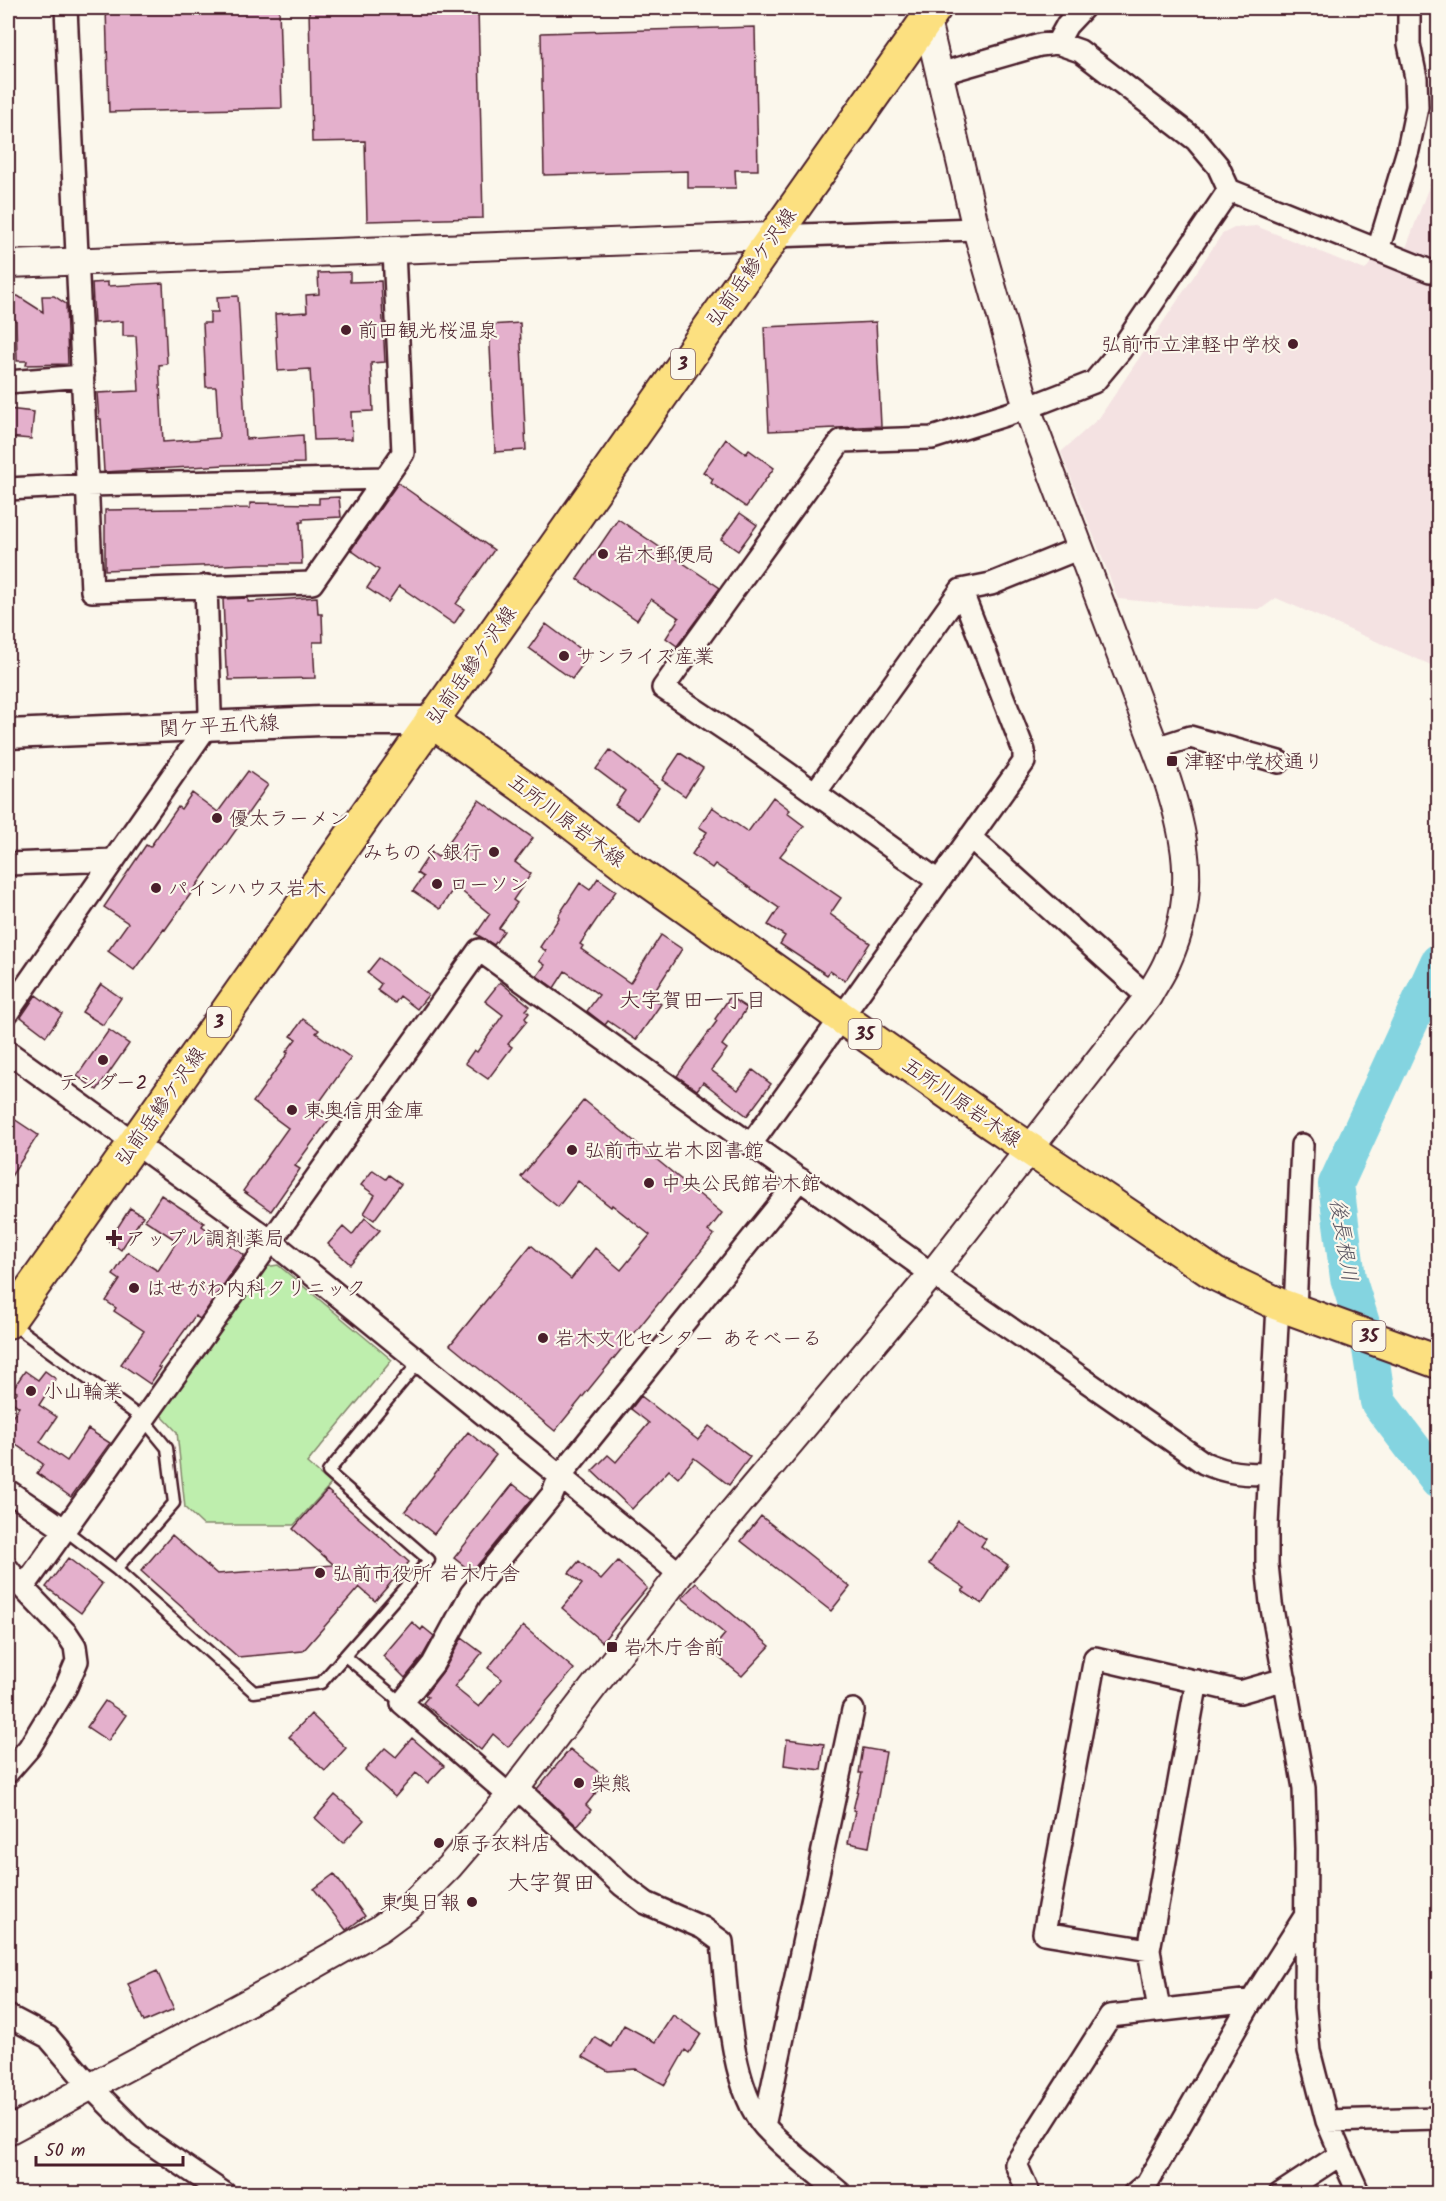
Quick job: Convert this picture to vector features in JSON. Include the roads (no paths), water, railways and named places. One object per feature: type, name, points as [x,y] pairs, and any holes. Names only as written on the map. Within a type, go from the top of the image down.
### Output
[{"type":"main road","name":"弘前岳鰺ケ沢線","points":[[8,1322],[929,11]]},
{"type":"main road","name":"関ケ平五代線","points":[[8,734],[321,721],[431,721]]},
{"type":"main road","name":"五所川原岩木線","points":[[431,721],[542,800],[626,865],[842,1018],[1215,1274],[1297,1310],[1430,1359]]},
{"type":"street","points":[[66,8],[92,591],[312,583],[404,453],[394,250]]},
{"type":"street","points":[[1057,44],[1067,25],[1083,8]]},
{"type":"street","points":[[1378,250],[1408,150],[1417,107],[1416,78],[1409,44],[1409,8]]},
{"type":"street","points":[[8,2131],[271,1990],[379,1929],[410,1906],[449,1867],[513,1792],[680,1574],[932,1274],[1148,997],[1168,960],[1180,926],[1186,897],[1187,865],[1184,837],[1156,748],[1027,408],[976,229],[939,74],[929,11]]},
{"type":"street","points":[[939,74],[1040,45],[1057,44],[1080,51],[1196,140],[1218,166],[1228,190],[1432,274]]},
{"type":"street","points":[[938,881],[663,688],[842,441],[932,438],[1027,408],[1094,382],[1120,351],[1228,190]]},
{"type":"street","points":[[8,264],[976,229]]},
{"type":"street","points":[[8,382],[83,376]]},
{"type":"street","points":[[8,489],[386,478]]},
{"type":"street","points":[[815,793],[962,590],[991,584],[1080,548]]},
{"type":"street","points":[[8,1012],[207,726],[210,711],[206,586]]},
{"type":"street","points":[[751,1144],[1024,762],[1024,752],[962,590]]},
{"type":"street","points":[[1156,748],[1190,737],[1279,762]]},
{"type":"street","points":[[970,837],[1148,997]]},
{"type":"street","points":[[8,864],[114,860]]},
{"type":"street","points":[[23,1588],[478,950],[932,1274],[1204,1463],[1225,1472],[1270,1473]]},
{"type":"street","points":[[8,1052],[271,1241],[680,1574]]},
{"type":"street","points":[[1302,1145],[1297,1310],[1270,1473],[1267,1564],[1271,1603],[1304,1788],[1307,2029],[1312,2062],[1327,2121],[1359,2193]]},
{"type":"street","points":[[800,1179],[560,1476],[552,1495],[471,1594],[433,1664],[402,1703],[513,1792],[646,1904],[703,1928],[722,1942],[738,2072],[752,2107],[764,2126],[841,2193]]},
{"type":"street","points":[[8,1491],[65,1530]]},
{"type":"street","points":[[8,1569],[67,1634],[75,1646],[77,1661],[66,1687],[29,1748],[8,1772]]},
{"type":"street","points":[[1149,1950],[1044,1933],[1095,1658],[1240,1692],[1285,1679]]},
{"type":"street","points":[[1159,2010],[1149,1950],[1197,1682]]},
{"type":"street","points":[[764,2126],[853,1710]]},
{"type":"street","points":[[1134,2193],[1147,2183],[1252,2000],[1305,1917]]},
{"type":"street","points":[[1029,2193],[1016,2164],[1110,2016],[1252,2000]]},
{"type":"street","points":[[8,2016],[48,2037],[91,2086],[140,2136],[225,2193]]},
{"type":"street","points":[[1327,2121],[1438,2118]]},
{"type":"street","points":[[1280,2193],[1341,2154]]},
{"type":"lane","points":[[8,1322],[144,1420],[167,1448],[174,1503],[116,1569]]},
{"type":"lane","points":[[65,1530],[116,1569],[254,1692],[321,1683],[429,1560],[328,1472],[419,1362]]},
{"type":"lane","points":[[345,1656],[402,1703]]},
{"type":"waterway","name":"後長根川","points":[[1438,962],[1336,1184],[1348,1278],[1370,1349],[1378,1402],[1438,1481]]},
{"type":"place","name":"前田観光桜温泉","points":[[346,330]]},
{"type":"place","name":"弘前市立津軽中学校","points":[[1293,344]]},
{"type":"place","name":"岩木郵便局","points":[[603,554]]},
{"type":"place","name":"サンライズ産業","points":[[564,656]]},
{"type":"place","name":"津軽中学校通り","points":[[1172,761]]},
{"type":"place","name":"優太ラーメン","points":[[217,818]]},
{"type":"place","name":"みちのく銀行","points":[[494,852]]},
{"type":"place","name":"ローソン","points":[[437,884]]},
{"type":"place","name":"パインハウス岩木","points":[[156,888]]},
{"type":"place","name":"テンダー2","points":[[103,1060]]},
{"type":"place","name":"東奥信用金庫","points":[[292,1110]]},
{"type":"place","name":"弘前市立岩木図書館","points":[[572,1150]]},
{"type":"place","name":"中央公民館岩木館","points":[[649,1183]]},
{"type":"place","name":"アップル調剤薬局","points":[[114,1238]]},
{"type":"place","name":"はせがわ内科クリニック","points":[[134,1288]]},
{"type":"place","name":"岩木文化センター あそべーる","points":[[543,1338]]},
{"type":"place","name":"小山輪業","points":[[31,1391]]},
{"type":"place","name":"弘前市役所 岩木庁舎","points":[[320,1573]]},
{"type":"place","name":"岩木庁舎前","points":[[612,1647]]},
{"type":"place","name":"柴熊","points":[[579,1783]]},
{"type":"place","name":"原子衣料店","points":[[439,1843]]},
{"type":"place","name":"東奥日報","points":[[472,1902]]},
{"type":"district","name":"大字賀田一丁目","points":[[693,1000]]},
{"type":"district","name":"大字賀田","points":[[551,1882]]}]
